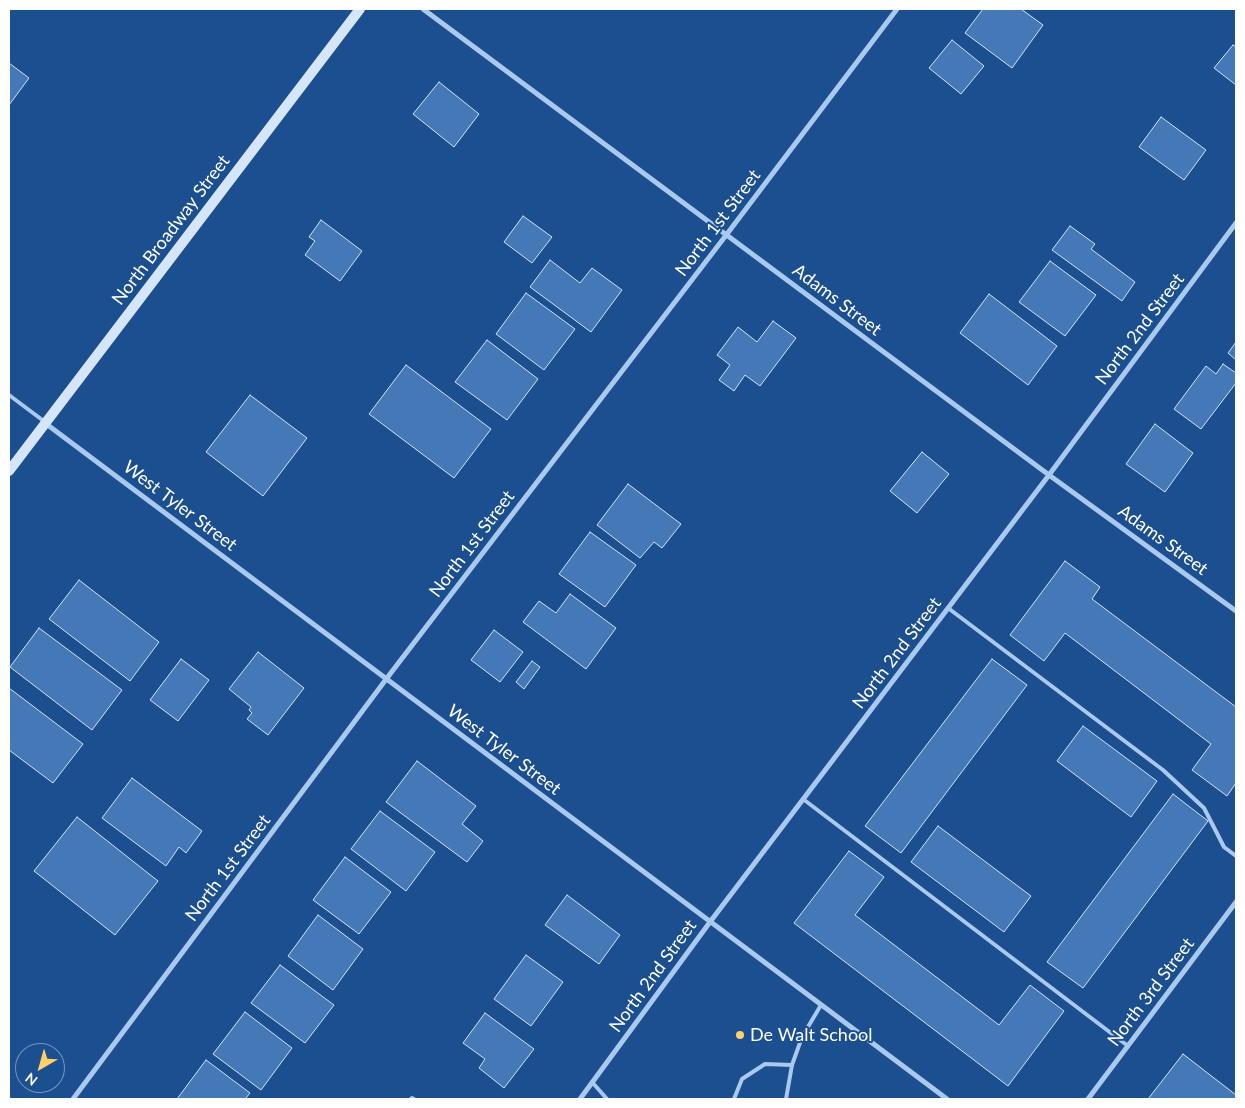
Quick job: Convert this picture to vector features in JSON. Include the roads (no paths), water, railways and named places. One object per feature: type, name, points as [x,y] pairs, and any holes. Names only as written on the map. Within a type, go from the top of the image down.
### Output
[{"type":"street","name":"North Broadway Street","points":[[9,471],[360,9]]},
{"type":"street","name":"Adams Street","points":[[423,9],[1049,475],[1236,611]]},
{"type":"street","name":"North 1st Street","points":[[73,1099],[386,678],[727,234],[896,9]]},
{"type":"street","name":"North 2nd Street","points":[[580,1099],[710,922],[1049,475],[1236,223]]},
{"type":"street","name":"West Tyler Street","points":[[45,422],[947,1099]]},
{"type":"street","name":"North 3rd Street","points":[[1088,1099],[1236,902]]},
{"type":"lane","points":[[9,395],[45,422]]},
{"type":"lane","points":[[948,608],[1163,770],[1204,808],[1224,847],[1236,856]]},
{"type":"lane","points":[[803,799],[1128,1046]]},
{"type":"lane","points":[[786,1099],[792,1065],[802,1037],[821,1005]]},
{"type":"lane","points":[[734,1099],[742,1079],[765,1064],[792,1065]]},
{"type":"lane","points":[[592,1082],[607,1099]]},
{"type":"place","name":"De Walt School","points":[[740,1035]]}]
